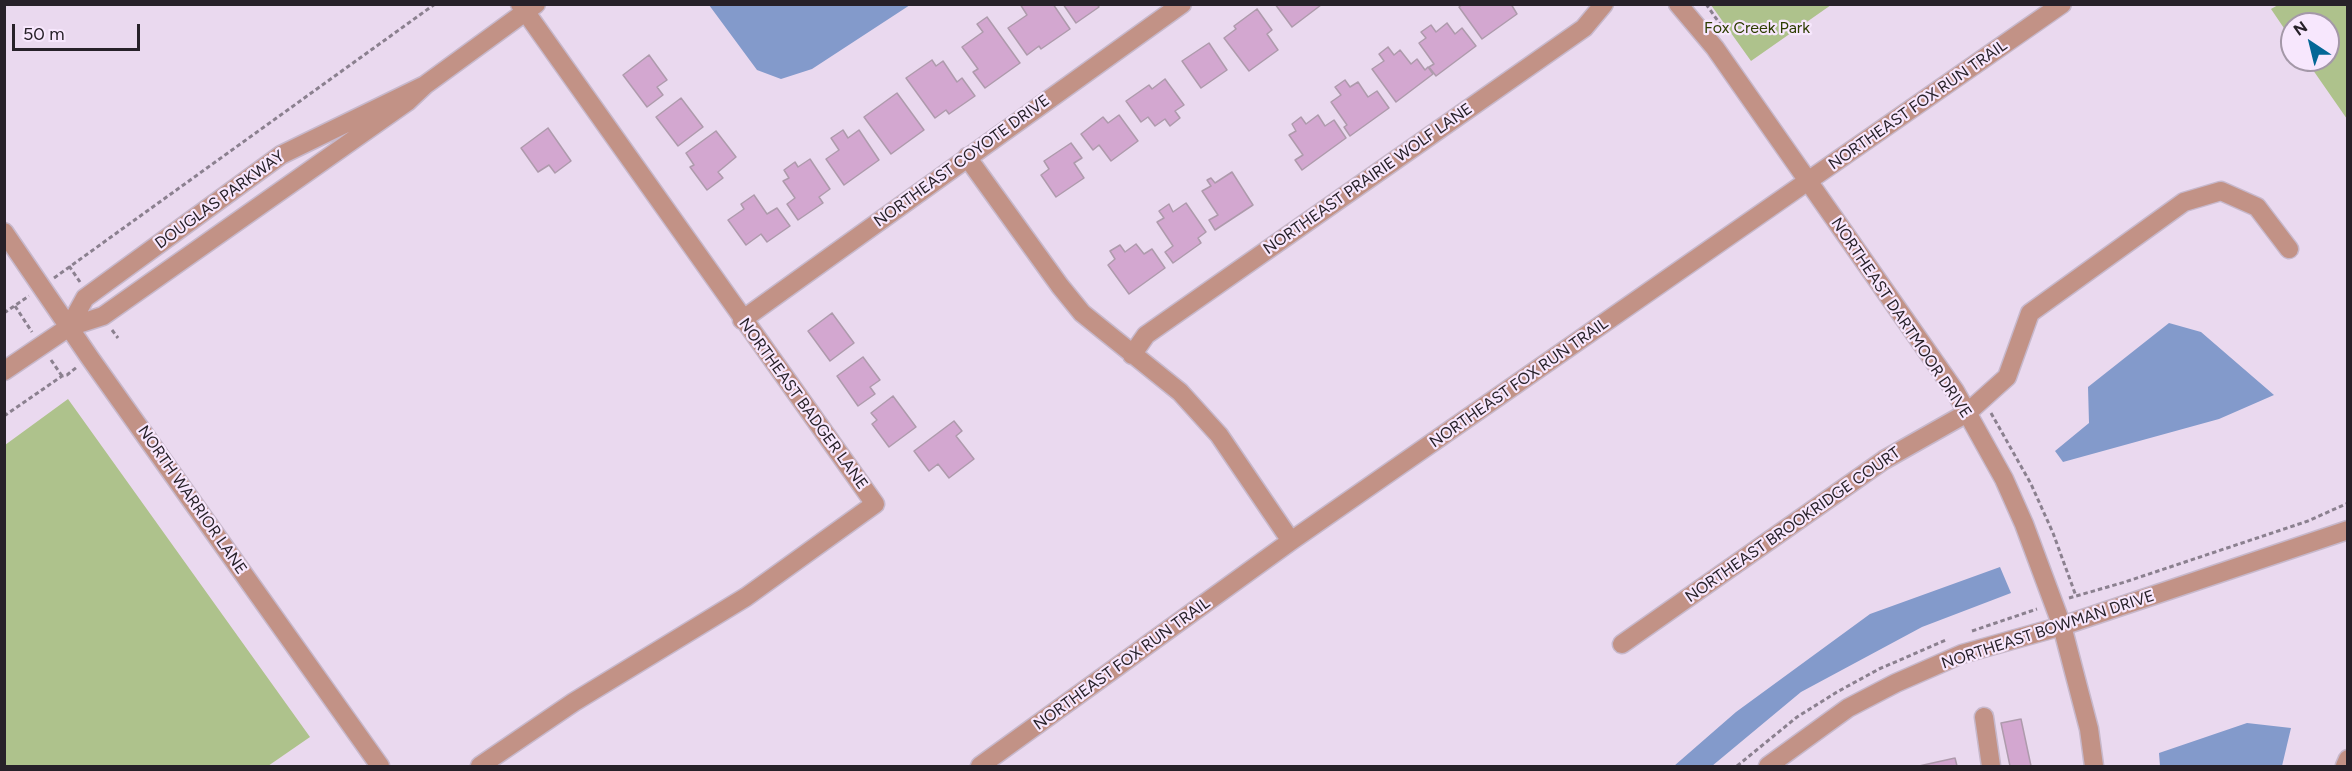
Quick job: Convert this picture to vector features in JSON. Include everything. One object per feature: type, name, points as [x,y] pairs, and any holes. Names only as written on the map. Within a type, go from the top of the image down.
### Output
[{"type":"street","name":"NORTHEAST COYOTE DRIVE","points":[[742,320],[1182,4]]},
{"type":"street","name":"NORTHEAST PRAIRIE WOLF LANE","points":[[1132,355],[1146,334],[1584,28],[1604,4]]},
{"type":"street","name":"NORTHEAST DARTMOOR DRIVE","points":[[1678,4],[1715,48],[1955,391],[2008,488],[2062,626],[2089,729],[2094,766]]},
{"type":"street","name":"NORTHEAST FOX RUN TRAIL","points":[[980,766],[1291,541],[2062,4]]},
{"type":"street","name":"DOUGLAS PARKWAY","points":[[4,371],[69,327],[103,316],[407,102],[425,85],[527,7]]},
{"type":"street","name":"NORTHEAST BADGER LANE","points":[[480,766],[574,702],[746,597],[875,504],[742,320],[527,7]]},
{"type":"street","name":"DOUGLAS PARKWAY","points":[[69,327],[85,298],[281,155],[425,85]]},
{"type":"street","points":[[967,157],[1082,314],[1180,392],[1219,435],[1291,541]]},
{"type":"street","name":"NORTHEAST BROOKRIDGE COURT","points":[[1622,644],[1884,460],[1967,413],[2007,376],[2030,313],[2184,202],[2221,191],[2257,207],[2289,249]]},
{"type":"street","name":"NORTH WARRIOR LANE","points":[[4,232],[380,766]]},
{"type":"street","name":"NORTHEAST BOWMAN DRIVE","points":[[1777,763],[1848,708],[1896,683],[1962,654],[2062,626],[2348,530]]},
{"type":"street","points":[[1984,717],[1991,766]]},
{"type":"street","points":[[2345,766],[2348,759]]},
{"type":"path","points":[[4,313],[435,4]]},
{"type":"path","points":[[4,416],[62,376]]},
{"type":"green space","name":"Fox Creek Park","points":[[1711,5],[1831,5],[1751,61]]},
{"type":"green space","points":[[2278,5],[2347,5],[2347,119],[2314,72],[2340,72],[2340,12],[2280,12],[2280,22],[2271,9]]},
{"type":"green space","points":[[68,399],[310,737],[268,766],[5,766],[5,445]]},
{"type":"water","points":[[709,5],[910,5],[812,69],[781,79],[757,70]]},
{"type":"water","points":[[2169,323],[2201,332],[2274,395],[2219,419],[2063,462],[2055,451],[2089,423],[2088,387]]},
{"type":"water","points":[[2000,567],[2011,593],[1922,627],[1801,692],[1712,766],[1674,766],[1736,712],[1870,614]]},
{"type":"water","points":[[2247,723],[2291,728],[2282,766],[2160,766],[2159,753]]},
{"type":"building","points":[[1020,4],[1053,4],[1070,29],[1041,49],[1039,46],[1027,55],[1008,28],[1027,15]]},
{"type":"building","points":[[1063,4],[1097,4],[1099,7],[1076,23]]},
{"type":"building","points":[[1275,4],[1321,4],[1321,5],[1292,27]]},
{"type":"building","points":[[1463,4],[1511,4],[1517,14],[1482,39],[1459,7]]},
{"type":"building","points":[[1257,9],[1272,30],[1267,34],[1278,50],[1249,71],[1224,38],[1236,29],[1234,26]]},
{"type":"building","points":[[987,17],[1020,63],[985,88],[973,72],[978,69],[962,47],[983,32],[977,24]]},
{"type":"building","points":[[1447,23],[1455,34],[1462,28],[1476,46],[1436,76],[1429,67],[1434,64],[1419,43],[1426,38],[1421,32],[1431,25],[1436,32]]},
{"type":"building","points":[[1209,43],[1227,70],[1201,88],[1182,61]]},
{"type":"building","points":[[1388,47],[1394,55],[1400,50],[1411,64],[1417,59],[1425,70],[1428,67],[1433,74],[1396,102],[1372,69],[1384,61],[1379,54]]},
{"type":"building","points":[[649,55],[667,80],[657,87],[663,95],[647,107],[623,75]]},
{"type":"building","points":[[932,60],[936,66],[943,61],[957,82],[962,78],[975,96],[949,114],[946,110],[935,118],[906,78]]},
{"type":"building","points":[[1165,79],[1184,105],[1175,111],[1180,118],[1170,126],[1165,119],[1155,126],[1148,117],[1141,122],[1126,101],[1149,85],[1152,89]]},
{"type":"building","points":[[1345,80],[1350,87],[1358,82],[1368,97],[1377,91],[1389,108],[1350,136],[1344,127],[1347,125],[1331,102],[1341,95],[1335,87]]},
{"type":"building","points":[[897,93],[924,130],[891,154],[864,117]]},
{"type":"building","points":[[681,98],[703,127],[678,146],[656,117]]},
{"type":"building","points":[[1119,115],[1138,141],[1111,161],[1099,145],[1093,150],[1081,134],[1103,117],[1108,123]]},
{"type":"building","points":[[1318,115],[1325,126],[1334,120],[1346,138],[1302,170],[1295,160],[1303,155],[1289,135],[1296,131],[1292,124],[1301,117],[1306,124]]},
{"type":"building","points":[[548,128],[571,161],[555,173],[549,165],[538,172],[521,148]]},
{"type":"building","points":[[843,130],[848,138],[859,130],[879,160],[844,185],[826,159],[839,150],[831,138]]},
{"type":"building","points":[[716,131],[736,157],[718,172],[723,178],[707,190],[690,167],[694,165],[686,153]]},
{"type":"building","points":[[1071,143],[1082,158],[1074,163],[1084,178],[1056,197],[1041,175],[1049,169],[1044,161]]},
{"type":"building","points":[[810,159],[830,189],[819,197],[823,203],[798,220],[787,204],[795,198],[783,181],[789,178],[784,170],[795,162],[798,167]]},
{"type":"building","points":[[1232,172],[1253,205],[1215,230],[1209,220],[1218,215],[1202,191],[1211,186],[1207,180],[1211,178],[1215,183]]},
{"type":"building","points":[[754,195],[767,214],[777,208],[790,226],[767,242],[761,234],[746,245],[728,220],[744,209],[741,204]]},
{"type":"building","points":[[1186,203],[1206,232],[1198,238],[1201,243],[1173,263],[1165,252],[1173,246],[1157,222],[1164,218],[1159,211],[1169,204],[1173,212]]},
{"type":"building","points":[[1136,244],[1144,254],[1152,249],[1165,268],[1129,294],[1108,265],[1115,259],[1110,251],[1120,245],[1125,252]]},
{"type":"building","points":[[832,313],[854,343],[830,361],[808,331]]},
{"type":"building","points":[[863,357],[880,380],[870,387],[875,394],[858,406],[837,376]]},
{"type":"building","points":[[893,396],[916,427],[889,447],[872,424],[877,420],[871,413]]},
{"type":"building","points":[[954,421],[962,431],[956,436],[974,459],[949,478],[938,464],[929,471],[914,451]]},
{"type":"building","points":[[2021,719],[2031,766],[2010,766],[2001,723]]},
{"type":"building","points":[[1955,758],[1957,766],[1919,766]]}]
